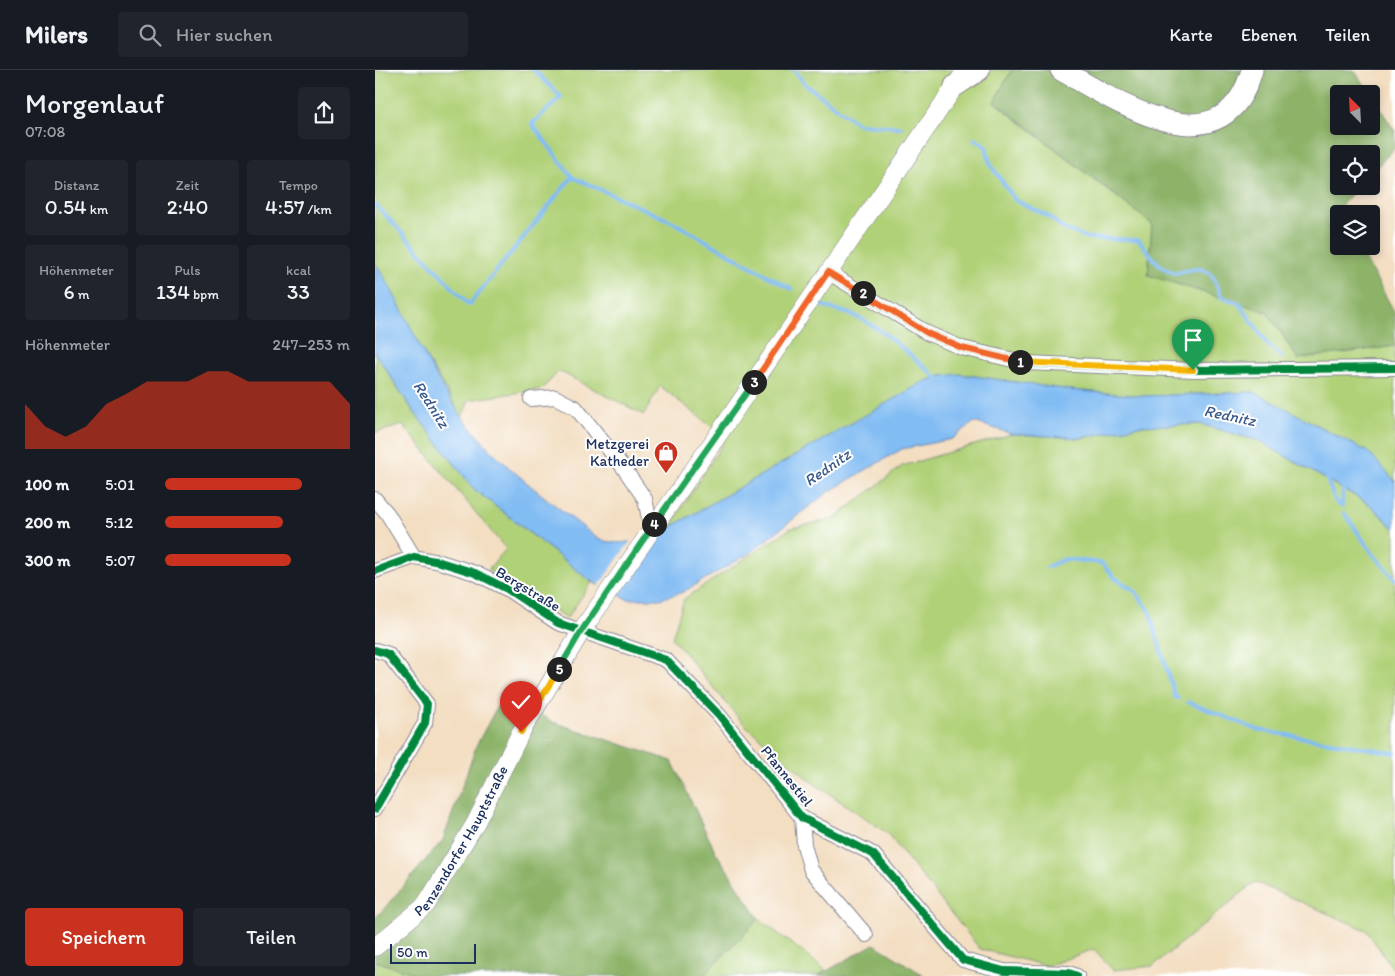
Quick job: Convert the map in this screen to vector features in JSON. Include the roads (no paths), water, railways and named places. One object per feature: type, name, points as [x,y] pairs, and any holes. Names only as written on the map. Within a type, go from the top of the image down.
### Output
[{"type":"highway","points":[[960,78],[979,70]]},
{"type":"highway","points":[[1061,70],[1122,105],[1157,120],[1182,125],[1216,118],[1229,109],[1249,80],[1252,70]]},
{"type":"main road","name":"Penzendorfer Hauptstraße","points":[[375,947],[425,905],[475,824],[521,732],[582,630],[647,533],[720,432],[960,78]]},
{"type":"street","points":[[828,272],[927,333],[962,348],[1026,363],[1193,370],[1395,368]]},
{"type":"street","points":[[531,399],[555,397],[576,408],[623,467],[645,499],[647,533]]},
{"type":"street","points":[[375,499],[387,513],[414,557]]},
{"type":"street","name":"Bergstraße","points":[[375,570],[414,557],[440,562],[475,573],[507,589],[558,623],[582,630]]},
{"type":"street","name":"Pfannestiel","points":[[582,630],[666,660],[719,715],[802,818],[873,854],[963,960],[1004,972],[1069,973],[1077,976]]},
{"type":"street","points":[[375,650],[388,654],[427,704],[425,723],[375,809]]},
{"type":"street","points":[[802,818],[804,845],[811,870],[867,935]]},
{"type":"water","name":"Rednitz","points":[[375,262],[450,400],[477,435],[526,482],[598,539],[608,542],[634,541],[669,528],[925,381],[942,376],[960,374],[1070,390],[1142,396],[1254,392],[1368,452],[1395,481],[1395,529],[1369,504],[1259,441],[1200,424],[1138,426],[1081,438],[1012,434],[974,422],[952,439],[902,449],[828,492],[748,554],[683,592],[660,599],[627,599],[592,582],[474,489],[414,412],[375,353]]},
{"type":"waterway","points":[[534,70],[561,97],[532,124],[572,177],[671,221],[791,289]]},
{"type":"waterway","points":[[794,70],[805,84],[858,124],[901,127]]},
{"type":"waterway","points":[[974,139],[986,146],[990,164],[1015,200],[1048,216],[1064,229],[1088,238],[1139,240],[1158,263],[1172,272],[1178,273],[1195,269],[1206,271],[1213,277],[1221,297],[1239,303],[1269,346],[1282,356]]},
{"type":"waterway","points":[[375,204],[469,305],[572,177]]},
{"type":"waterway","points":[[815,302],[867,322],[890,338],[941,381]]},
{"type":"waterway","points":[[1327,480],[1336,502],[1342,506],[1343,485]]},
{"type":"waterway","points":[[1344,513],[1373,554],[1395,579]]},
{"type":"waterway","points":[[1047,567],[1065,559],[1102,563],[1115,578],[1135,591],[1149,610],[1175,697],[1178,698]]},
{"type":"waterway","points":[[1188,702],[1258,730],[1395,753]]},
{"type":"place","name":"Metzgerei Katheder","points":[[666,474]]}]
